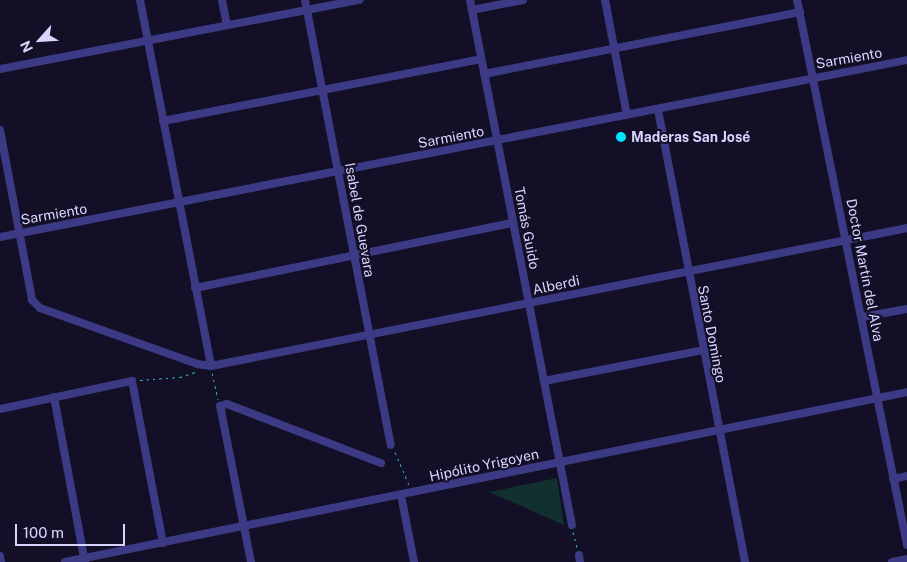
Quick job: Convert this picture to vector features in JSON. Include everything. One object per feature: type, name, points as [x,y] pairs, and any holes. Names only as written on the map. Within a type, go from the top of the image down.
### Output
[{"type":"street","points":[[0,130],[32,300],[40,308],[197,364],[211,366],[178,204],[140,0]]},
{"type":"street","points":[[222,0],[227,25]]},
{"type":"street","name":"Isabel de Guevara","points":[[305,0],[339,172],[368,334],[391,445]]},
{"type":"street","points":[[0,69],[359,0]]},
{"type":"street","name":"Tomás Guido","points":[[470,0],[572,525]]},
{"type":"street","points":[[472,10],[523,0]]},
{"type":"street","points":[[605,0],[627,116]]},
{"type":"street","name":"Doctor Martín del Alva","points":[[797,0],[907,545]]},
{"type":"street","points":[[484,74],[800,12]]},
{"type":"street","points":[[163,121],[481,59]]},
{"type":"street","name":"Sarmiento","points":[[0,237],[178,204],[907,60]]},
{"type":"street","name":"Santo Domingo","points":[[658,110],[687,270],[745,562]]},
{"type":"street","points":[[196,288],[514,223]]},
{"type":"street","name":"Alberdi","points":[[211,366],[687,270],[907,228]]},
{"type":"street","points":[[862,317],[907,308]]},
{"type":"street","points":[[544,381],[703,350]]},
{"type":"street","points":[[0,409],[132,381],[163,543]]},
{"type":"street","name":"Hipólito Yrigoyen","points":[[66,562],[85,560],[244,528],[718,429],[907,392]]},
{"type":"street","points":[[54,397],[85,560]]},
{"type":"street","points":[[251,562],[220,406],[227,404],[381,463]]},
{"type":"street","points":[[893,479],[907,476]]},
{"type":"street","points":[[401,495],[414,562]]},
{"type":"street","points":[[0,556],[1,562]]},
{"type":"street","points":[[892,562],[907,559]]},
{"type":"path","points":[[211,366],[220,406]]},
{"type":"path","points":[[132,381],[180,377],[195,372]]},
{"type":"path","points":[[391,445],[412,493]]},
{"type":"path","points":[[572,525],[579,559]]},
{"type":"green space","points":[[557,478],[564,525],[489,492]]},
{"type":"place","name":"Maderas San José","points":[[621,137]]}]
